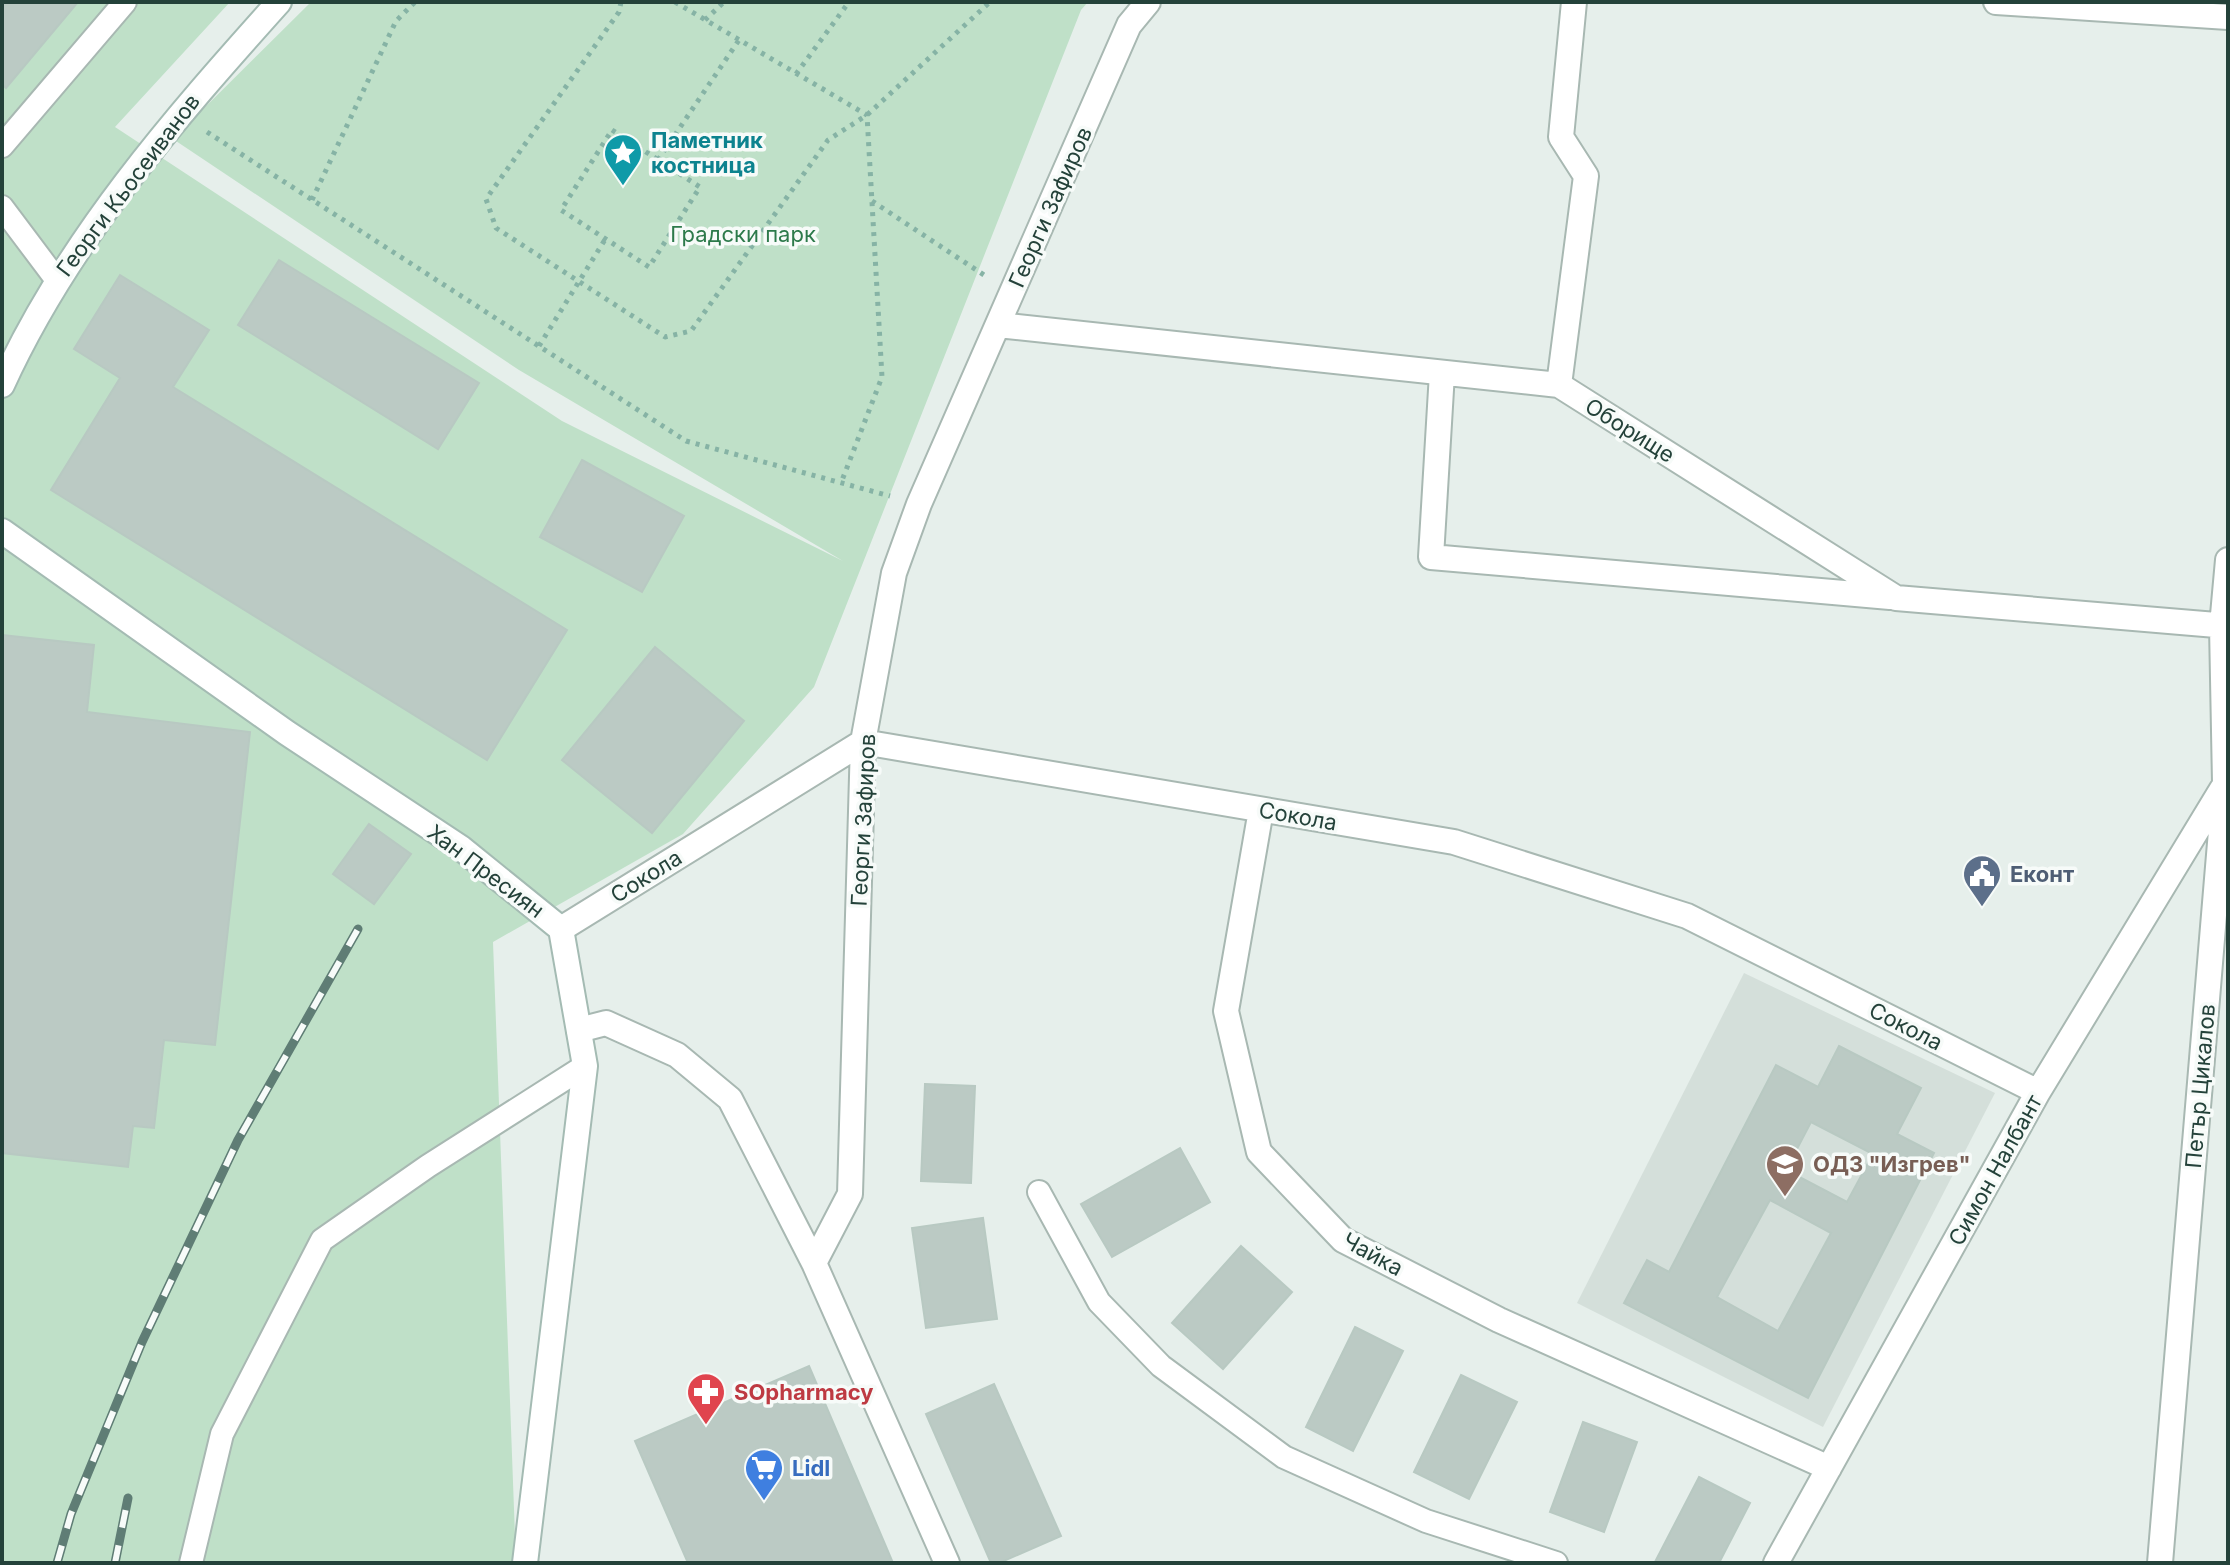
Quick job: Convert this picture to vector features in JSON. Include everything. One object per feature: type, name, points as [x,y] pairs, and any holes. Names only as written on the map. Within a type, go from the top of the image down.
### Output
[{"type":"street","name":"Георги Кьосеиванов","points":[[2,385],[30,323],[56,279],[179,114],[279,2]]},
{"type":"street","name":"Георги Зафиров","points":[[814,1263],[850,1194],[863,742],[894,573],[919,504],[1129,25],[1148,2]]},
{"type":"street","points":[[1559,385],[1586,176],[1561,137],[1574,2]]},
{"type":"street","points":[[1996,2],[2228,17]]},
{"type":"street","name":"Оборище","points":[[998,325],[1559,385],[1896,598],[2225,626]]},
{"type":"street","points":[[1442,373],[1431,557],[1896,598]]},
{"type":"street","name":"Хан Пресиян","points":[[2,531],[287,733],[461,848],[561,929],[585,1066],[525,1563]]},
{"type":"street","name":"Петър Цикалов","points":[[2160,1563],[2227,784],[2225,626],[2228,560]]},
{"type":"street","name":"Сокола","points":[[561,929],[863,742],[1454,842],[1687,916],[2038,1092]]},
{"type":"street","name":"Симон Налбант","points":[[1776,1563],[2038,1092],[2227,784]]},
{"type":"street","name":"Чайка","points":[[1261,810],[1226,1011],[1259,1152],[1343,1240],[1499,1320],[1829,1468]]},
{"type":"street","points":[[579,1030],[606,1023],[677,1055],[730,1099],[814,1263],[947,1563]]},
{"type":"lane","points":[[2,146],[125,2]]},
{"type":"lane","points":[[2,207],[56,279]]},
{"type":"lane","points":[[191,1563],[222,1434],[322,1240],[428,1166],[585,1066]]},
{"type":"lane","points":[[1039,1192],[1099,1302],[1161,1366],[1284,1457],[1426,1521],[1556,1563]]},
{"type":"path","points":[[312,200],[396,21],[415,2]]},
{"type":"path","points":[[621,2],[619,12],[486,199],[496,228],[665,337],[691,331],[828,140],[867,115],[990,2]]},
{"type":"path","points":[[675,2],[867,115]]},
{"type":"path","points":[[705,20],[724,2]]},
{"type":"path","points":[[796,74],[849,2]]},
{"type":"path","points":[[658,160],[739,40]]},
{"type":"path","points":[[179,114],[686,441],[919,504]]},
{"type":"path","points":[[841,483],[882,377],[867,115]]},
{"type":"path","points":[[612,130],[658,160],[700,187],[649,267],[561,210],[612,130]]},
{"type":"path","points":[[871,200],[1012,294]]},
{"type":"path","points":[[539,346],[606,238]]},
{"type":"shaded area","name":"ОДЗ \"Изгрев\"","points":[[1744,973],[1995,1093],[1823,1427],[1577,1303]]},
{"type":"green space","name":"Градски парк","points":[[2,2],[230,2],[115,127],[562,421],[843,561],[519,370],[173,139],[311,2],[1088,2],[1081,10],[814,687],[683,834],[493,942],[516,1563],[2,1563]]},
{"type":"building","points":[[2,2],[78,2],[6,88],[2,84]]},
{"type":"building","points":[[279,260],[479,383],[438,449],[238,325]]},
{"type":"building","points":[[120,275],[209,330],[173,387],[567,630],[487,760],[51,490],[120,378],[74,349]]},
{"type":"building","points":[[582,460],[684,516],[642,592],[540,537]]},
{"type":"building","points":[[2,635],[94,645],[87,712],[250,732],[215,1045],[164,1040],[154,1128],[133,1126],[128,1167],[2,1153]]},
{"type":"building","points":[[655,647],[744,721],[652,833],[562,760]]},
{"type":"building","points":[[369,824],[411,854],[374,904],[333,874]]},
{"type":"building","points":[[1839,1046],[1921,1088],[1897,1134],[1934,1153],[1808,1398],[1624,1303],[1647,1260],[1669,1272],[1776,1065],[1818,1087]],"holes":[[[1811,1122],[1873,1154],[1847,1202],[1786,1170]],[[1770,1200],[1831,1233],[1778,1331],[1717,1297]]]},
{"type":"building","points":[[925,1084],[975,1086],[971,1183],[921,1181]]},
{"type":"building","points":[[1180,1148],[1210,1202],[1112,1257],[1081,1204]]},
{"type":"building","points":[[983,1218],[997,1319],[926,1328],[912,1228]]},
{"type":"building","points":[[1241,1246],[1292,1292],[1223,1369],[1172,1323]]},
{"type":"building","points":[[1355,1327],[1403,1351],[1353,1451],[1306,1427]]},
{"type":"building","name":"Lidl","points":[[809,1366],[893,1563],[688,1563],[635,1441]]},
{"type":"building","points":[[1461,1375],[1517,1402],[1469,1499],[1414,1472]]},
{"type":"building","points":[[994,1384],[1061,1536],[999,1563],[991,1563],[926,1414]]},
{"type":"building","points":[[1583,1422],[1637,1442],[1604,1532],[1550,1512]]},
{"type":"building","points":[[1699,1477],[1750,1503],[1719,1563],[1655,1562]]},
{"type":"railway","points":[[57,1563],[71,1514],[142,1342],[238,1140],[358,929]]},
{"type":"railway","points":[[115,1563],[128,1498]]},
{"type":"place","name":"Паметник костница","points":[[623,187]]},
{"type":"place","name":"Еконт","points":[[1982,908]]},
{"type":"place","name":"ОДЗ \"Изгрев\"","points":[[1785,1198]]},
{"type":"place","name":"SOpharmacy","points":[[706,1426]]},
{"type":"place","name":"Lidl","points":[[764,1502]]}]
